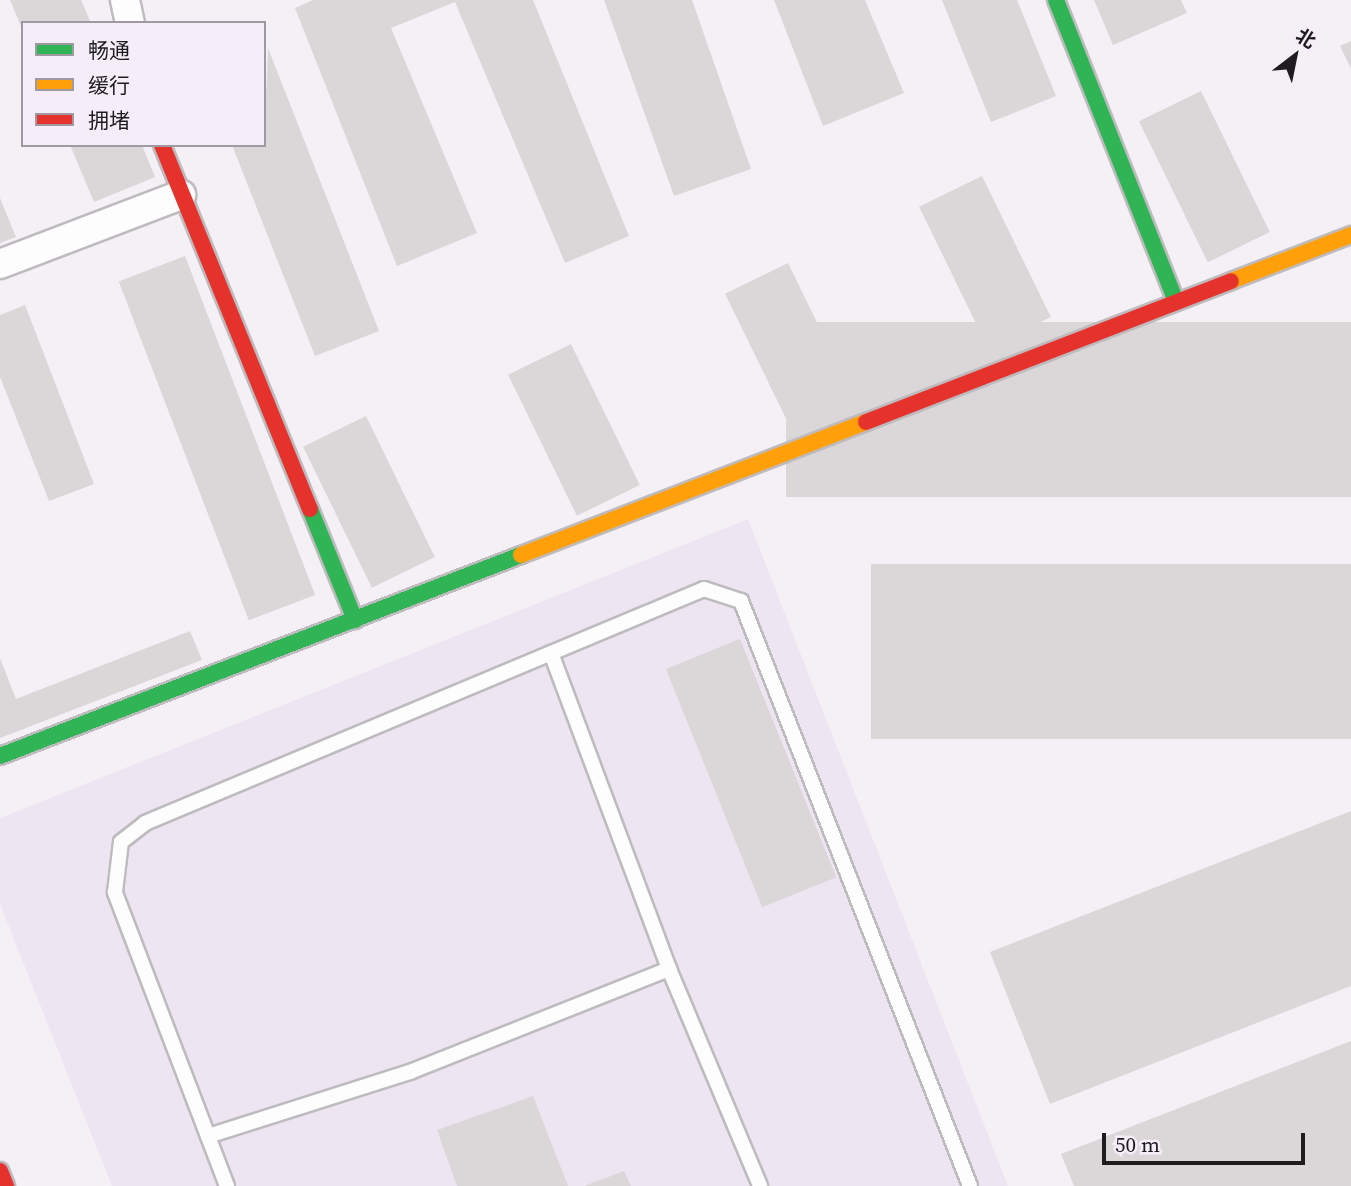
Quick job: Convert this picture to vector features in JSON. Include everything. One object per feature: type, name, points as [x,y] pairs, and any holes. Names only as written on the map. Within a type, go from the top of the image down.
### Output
[{"type":"street","points":[[125,0],[130,21]]},
{"type":"street","points":[[1056,0],[1176,302]]},
{"type":"street","points":[[163,147],[355,620]]},
{"type":"street","points":[[0,264],[181,195]]},
{"type":"street","points":[[0,756],[1351,235]]},
{"type":"street","points":[[0,1171],[6,1186]]},
{"type":"lane","points":[[227,1186],[115,892],[121,842],[145,823],[704,589],[741,601],[970,1186]]},
{"type":"lane","points":[[551,653],[670,969],[760,1186]]},
{"type":"lane","points":[[208,1136],[410,1072],[670,969]]},
{"type":"shaded area","points":[[748,519],[1008,1186],[112,1186],[0,904],[0,818]]},
{"type":"building","points":[[10,0],[81,0],[90,21],[21,21],[21,26]]},
{"type":"building","points":[[313,0],[533,0],[629,236],[565,263],[455,2],[391,28],[477,233],[397,266],[295,8]]},
{"type":"building","points":[[604,0],[692,0],[751,169],[674,196]]},
{"type":"building","points":[[774,0],[865,0],[904,93],[823,126]]},
{"type":"building","points":[[942,0],[1017,0],[1056,96],[991,122]]},
{"type":"building","points":[[1094,0],[1181,0],[1187,13],[1113,45]]},
{"type":"building","points":[[1351,41],[1351,69],[1340,46]]},
{"type":"building","points":[[268,48],[379,331],[315,356],[233,147],[266,147]]},
{"type":"building","points":[[1201,91],[1270,232],[1208,262],[1139,121]]},
{"type":"building","points":[[71,147],[143,147],[155,177],[94,202]]},
{"type":"building","points":[[982,176],[1051,317],[988,348],[919,207]]},
{"type":"building","points":[[0,198],[16,237],[0,243]]},
{"type":"building","points":[[185,256],[315,595],[249,620],[119,281]]},
{"type":"building","points":[[788,263],[857,404],[794,435],[725,294]]},
{"type":"building","points":[[25,305],[94,484],[49,501],[0,377],[0,315]]},
{"type":"building","points":[[786,322],[1351,322],[1351,497],[786,497]]},
{"type":"building","points":[[571,344],[640,485],[577,516],[508,375]]},
{"type":"building","points":[[366,416],[435,557],[372,588],[303,447]]},
{"type":"building","points":[[871,564],[1351,564],[1351,739],[871,739]]},
{"type":"building","points":[[190,631],[202,660],[0,738],[0,658],[16,699]]},
{"type":"building","points":[[740,639],[836,877],[762,907],[666,669]]},
{"type":"building","points":[[1351,811],[1351,986],[1050,1104],[990,952]]},
{"type":"building","points":[[1351,1041],[1351,1186],[1074,1186],[1061,1154]]},
{"type":"building","points":[[533,1096],[568,1186],[457,1186],[437,1130]]},
{"type":"building","points":[[624,1171],[631,1186],[584,1186]]},
{"type":"traffic: fast","points":[[1056,0],[1176,302]]},
{"type":"traffic: fast","points":[[310,509],[355,620]]},
{"type":"traffic: fast","points":[[0,756],[521,555]]},
{"type":"traffic: slow","points":[[1231,281],[1351,235]]},
{"type":"traffic: slow","points":[[521,555],[866,422]]},
{"type":"traffic: jam","points":[[163,147],[310,509]]},
{"type":"traffic: jam","points":[[866,422],[1231,281]]},
{"type":"traffic: jam","points":[[0,1171],[6,1186]]}]
